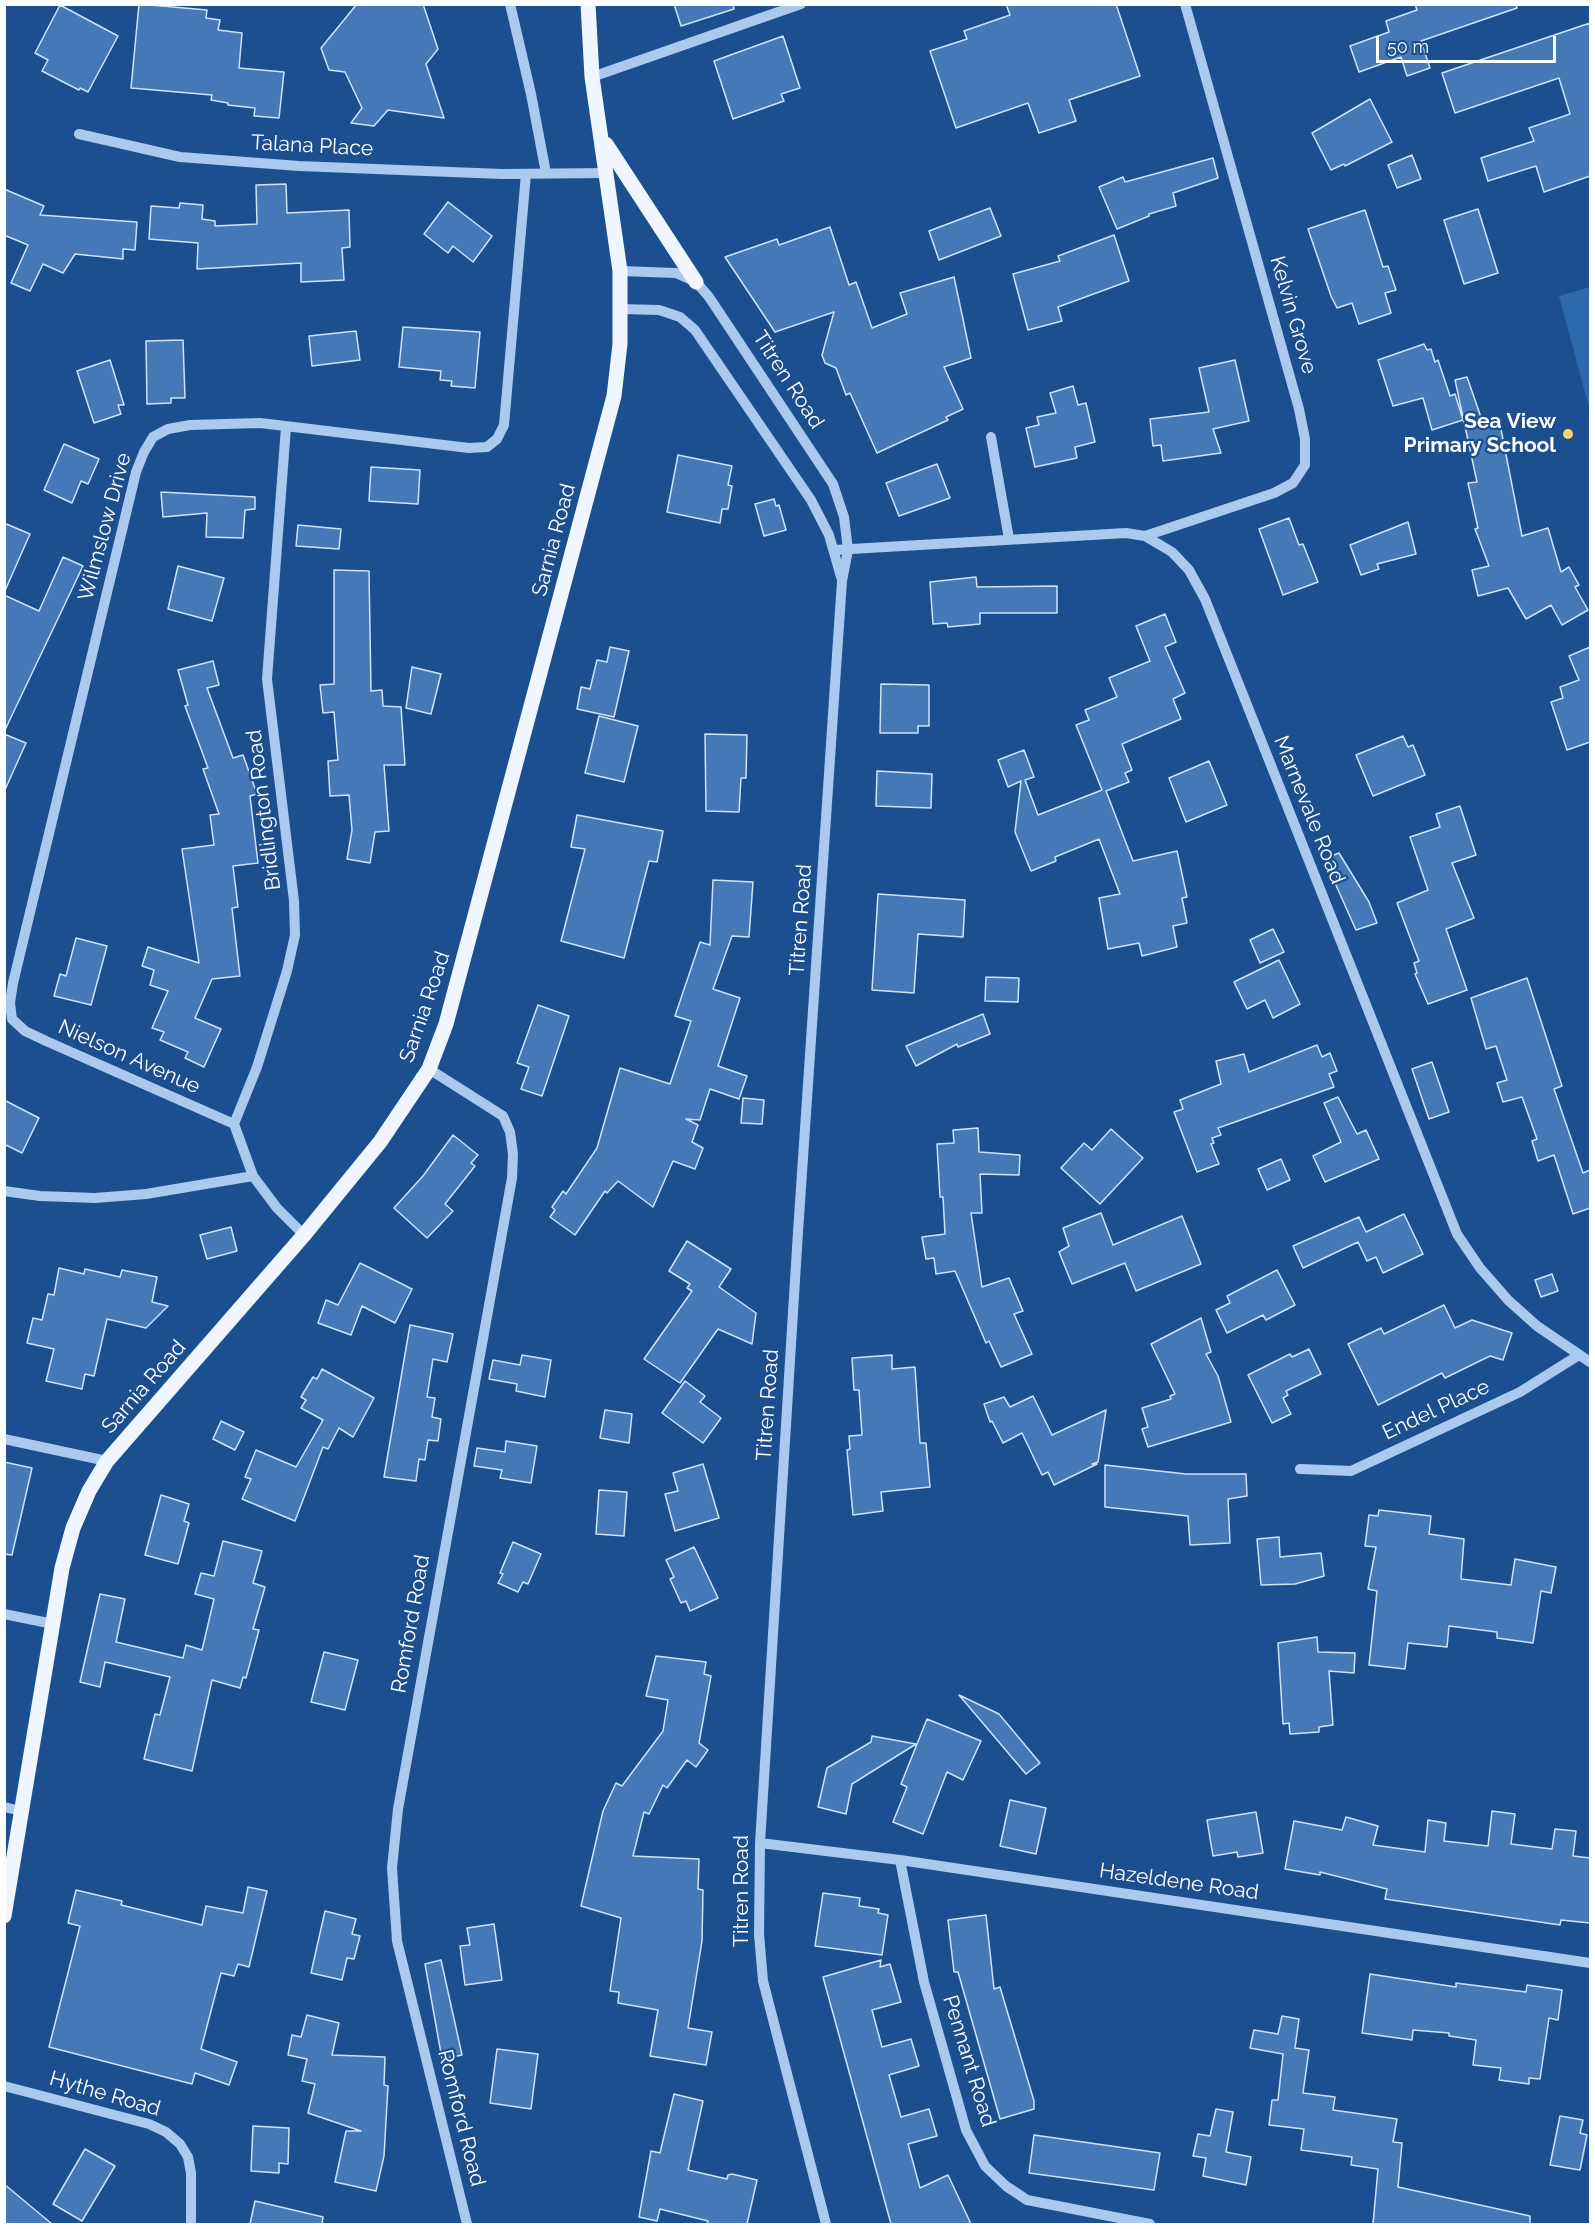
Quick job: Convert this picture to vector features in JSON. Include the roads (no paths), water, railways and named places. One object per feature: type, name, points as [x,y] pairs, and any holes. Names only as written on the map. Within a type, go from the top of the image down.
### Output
[{"type":"main road","name":"Sarnia Road","points":[[4,1916],[62,1568],[74,1528],[89,1491],[107,1461],[304,1235],[380,1142],[429,1069],[446,1024],[614,396],[621,309],[620,271],[608,173],[592,77],[588,4]]},
{"type":"main road","points":[[603,139],[696,282]]},
{"type":"street","points":[[510,4],[546,173]]},
{"type":"street","points":[[592,77],[801,4]]},
{"type":"street","name":"Kelvin Grove","points":[[1145,536],[1274,493],[1293,483],[1305,465],[1305,439],[1299,409],[1185,4]]},
{"type":"street","name":"Talana Place","points":[[79,134],[180,157],[299,166],[526,174],[608,173]]},
{"type":"street","name":"Wilmslow Drive","points":[[12,1019],[10,1003],[13,983],[136,472],[153,437],[168,429],[190,425],[260,423],[469,448],[487,447],[496,439],[504,425],[526,174]]},
{"type":"street","points":[[620,271],[676,273],[696,282]]},
{"type":"street","name":"Titren Road","points":[[696,282],[709,297],[832,484],[844,517],[848,550],[842,580],[797,1243],[760,1843],[759,1935],[763,1981],[826,2224]]},
{"type":"street","name":"Titren Road","points":[[621,309],[659,310],[680,317],[695,330],[811,500],[823,521],[842,580]]},
{"type":"street","name":"Bridlington Road","points":[[234,1124],[257,1067],[287,970],[295,935],[294,901],[267,679],[286,427]]},
{"type":"street","points":[[991,437],[1009,539]]},
{"type":"street","name":"Marnevale Road","points":[[834,550],[1106,533],[1145,536],[1172,552],[1189,570],[1205,599],[1457,1234],[1480,1268],[1508,1300],[1537,1326],[1590,1362]]},
{"type":"street","name":"Nielson Avenue","points":[[12,1019],[25,1031],[46,1041],[234,1124]]},
{"type":"street","name":"Romford Road","points":[[429,1069],[502,1116],[510,1132],[513,1154],[512,1178],[398,1809],[392,1868],[392,1909],[397,1941],[467,2224]]},
{"type":"street","points":[[234,1124],[253,1176],[277,1208],[304,1235]]},
{"type":"street","points":[[4,1191],[40,1196],[95,1198],[146,1194],[253,1176]]},
{"type":"street","name":"Endel Place","points":[[1300,1469],[1351,1471],[1520,1392],[1579,1355]]},
{"type":"street","points":[[4,1439],[107,1461]]},
{"type":"street","points":[[4,1614],[52,1624]]},
{"type":"street","points":[[4,1807],[21,1811]]},
{"type":"street","name":"Hazeldene Road","points":[[760,1843],[900,1860],[1590,1963]]},
{"type":"street","name":"Pennant Road","points":[[900,1860],[924,1982],[966,2130],[986,2166],[1006,2186],[1027,2200],[1150,2224]]},
{"type":"street","name":"Hythe Road","points":[[4,2086],[149,2124],[166,2132],[180,2144],[188,2157],[191,2173],[191,2224]]},
{"type":"place","name":"Sea View Primary School","points":[[1568,434]]}]
